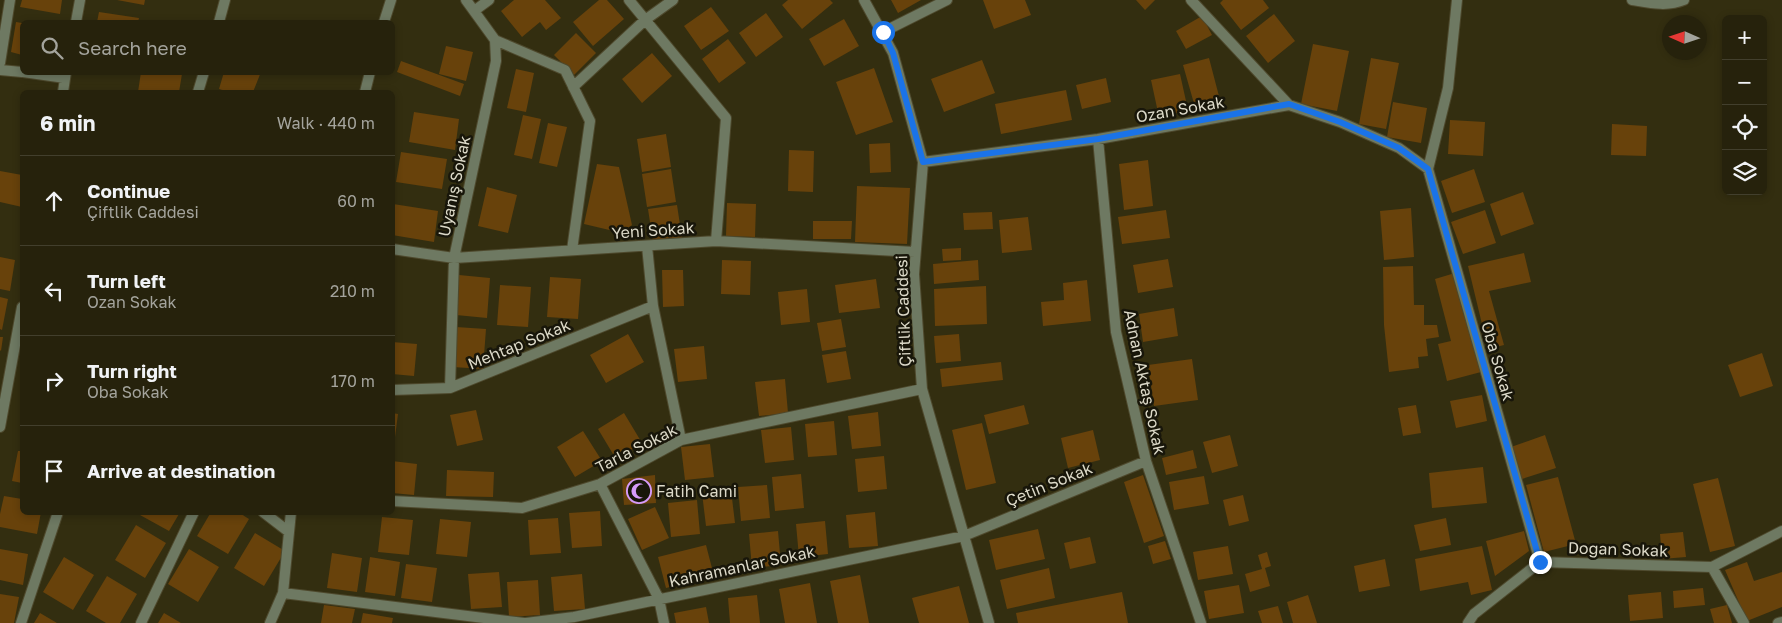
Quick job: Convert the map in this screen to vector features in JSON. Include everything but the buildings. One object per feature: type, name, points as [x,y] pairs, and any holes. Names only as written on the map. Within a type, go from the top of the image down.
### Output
[{"type":"street","points":[[0,63],[10,0]]},
{"type":"street","points":[[76,20],[80,0]]},
{"type":"street","points":[[220,20],[225,0]]},
{"type":"street","points":[[385,20],[390,0]]},
{"type":"street","points":[[466,0],[495,40],[565,70],[590,121],[572,250]]},
{"type":"street","points":[[474,12],[489,0]]},
{"type":"street","points":[[629,0],[726,118],[716,241]]},
{"type":"street","points":[[573,87],[646,20],[673,0]]},
{"type":"street","name":"Çiftlik Caddesi","points":[[864,0],[893,53],[923,162],[914,274],[922,389],[989,623]]},
{"type":"street","points":[[883,32],[947,0]]},
{"type":"street","points":[[1191,0],[1289,104]]},
{"type":"street","points":[[1428,169],[1448,88],[1457,0]]},
{"type":"street","points":[[1632,0],[1652,4],[1674,4],[1684,0]]},
{"type":"street","name":"Uyanış Sokak","points":[[450,388],[454,258],[496,61],[495,40]]},
{"type":"street","points":[[0,70],[20,72]]},
{"type":"street","points":[[63,90],[66,75]]},
{"type":"street","points":[[199,90],[203,75]]},
{"type":"street","points":[[366,90],[369,75]]},
{"type":"street","name":"Ozan Sokak","points":[[923,162],[1098,139],[1289,104],[1340,122],[1399,148],[1428,169]]},
{"type":"street","name":"Adnan Aktaş Sokak","points":[[1098,139],[1116,332],[1146,461],[1201,623]]},
{"type":"street","name":"Oba Sokak","points":[[1428,169],[1540,562]]},
{"type":"street","name":"Yeni Sokak","points":[[395,249],[454,258],[716,241],[915,252]]},
{"type":"street","points":[[647,246],[653,306],[681,440]]},
{"type":"street","name":"Mehtap Sokak","points":[[395,390],[450,388],[653,306]]},
{"type":"street","points":[[0,427],[4,381],[18,363],[20,335]]},
{"type":"street","name":"Tarla Sokak","points":[[395,501],[522,508],[600,484],[681,440],[922,389]]},
{"type":"street","name":"Çetin Sokak","points":[[964,536],[1146,461]]},
{"type":"street","points":[[600,484],[659,599],[664,623]]},
{"type":"street","points":[[21,623],[57,515]]},
{"type":"street","points":[[140,623],[193,515]]},
{"type":"street","points":[[266,515],[289,532]]},
{"type":"street","points":[[270,623],[283,592],[291,515]]},
{"type":"street","name":"Doğan Sokak","points":[[1540,562],[1712,567],[1782,531]]},
{"type":"street","name":"Kahramanlar Sokak","points":[[283,592],[525,623],[574,617],[964,536]]},
{"type":"street","points":[[1468,623],[1474,614],[1540,562]]},
{"type":"street","points":[[1712,567],[1744,623]]},
{"type":"street","points":[[1778,623],[1782,622]]},
{"type":"place","name":"Fatih Cami","points":[[639,491]]},
{"type":"route","points":[[883,32],[893,53],[923,162],[1098,139],[1289,104],[1340,122],[1399,148],[1428,169],[1540,562]]}]
